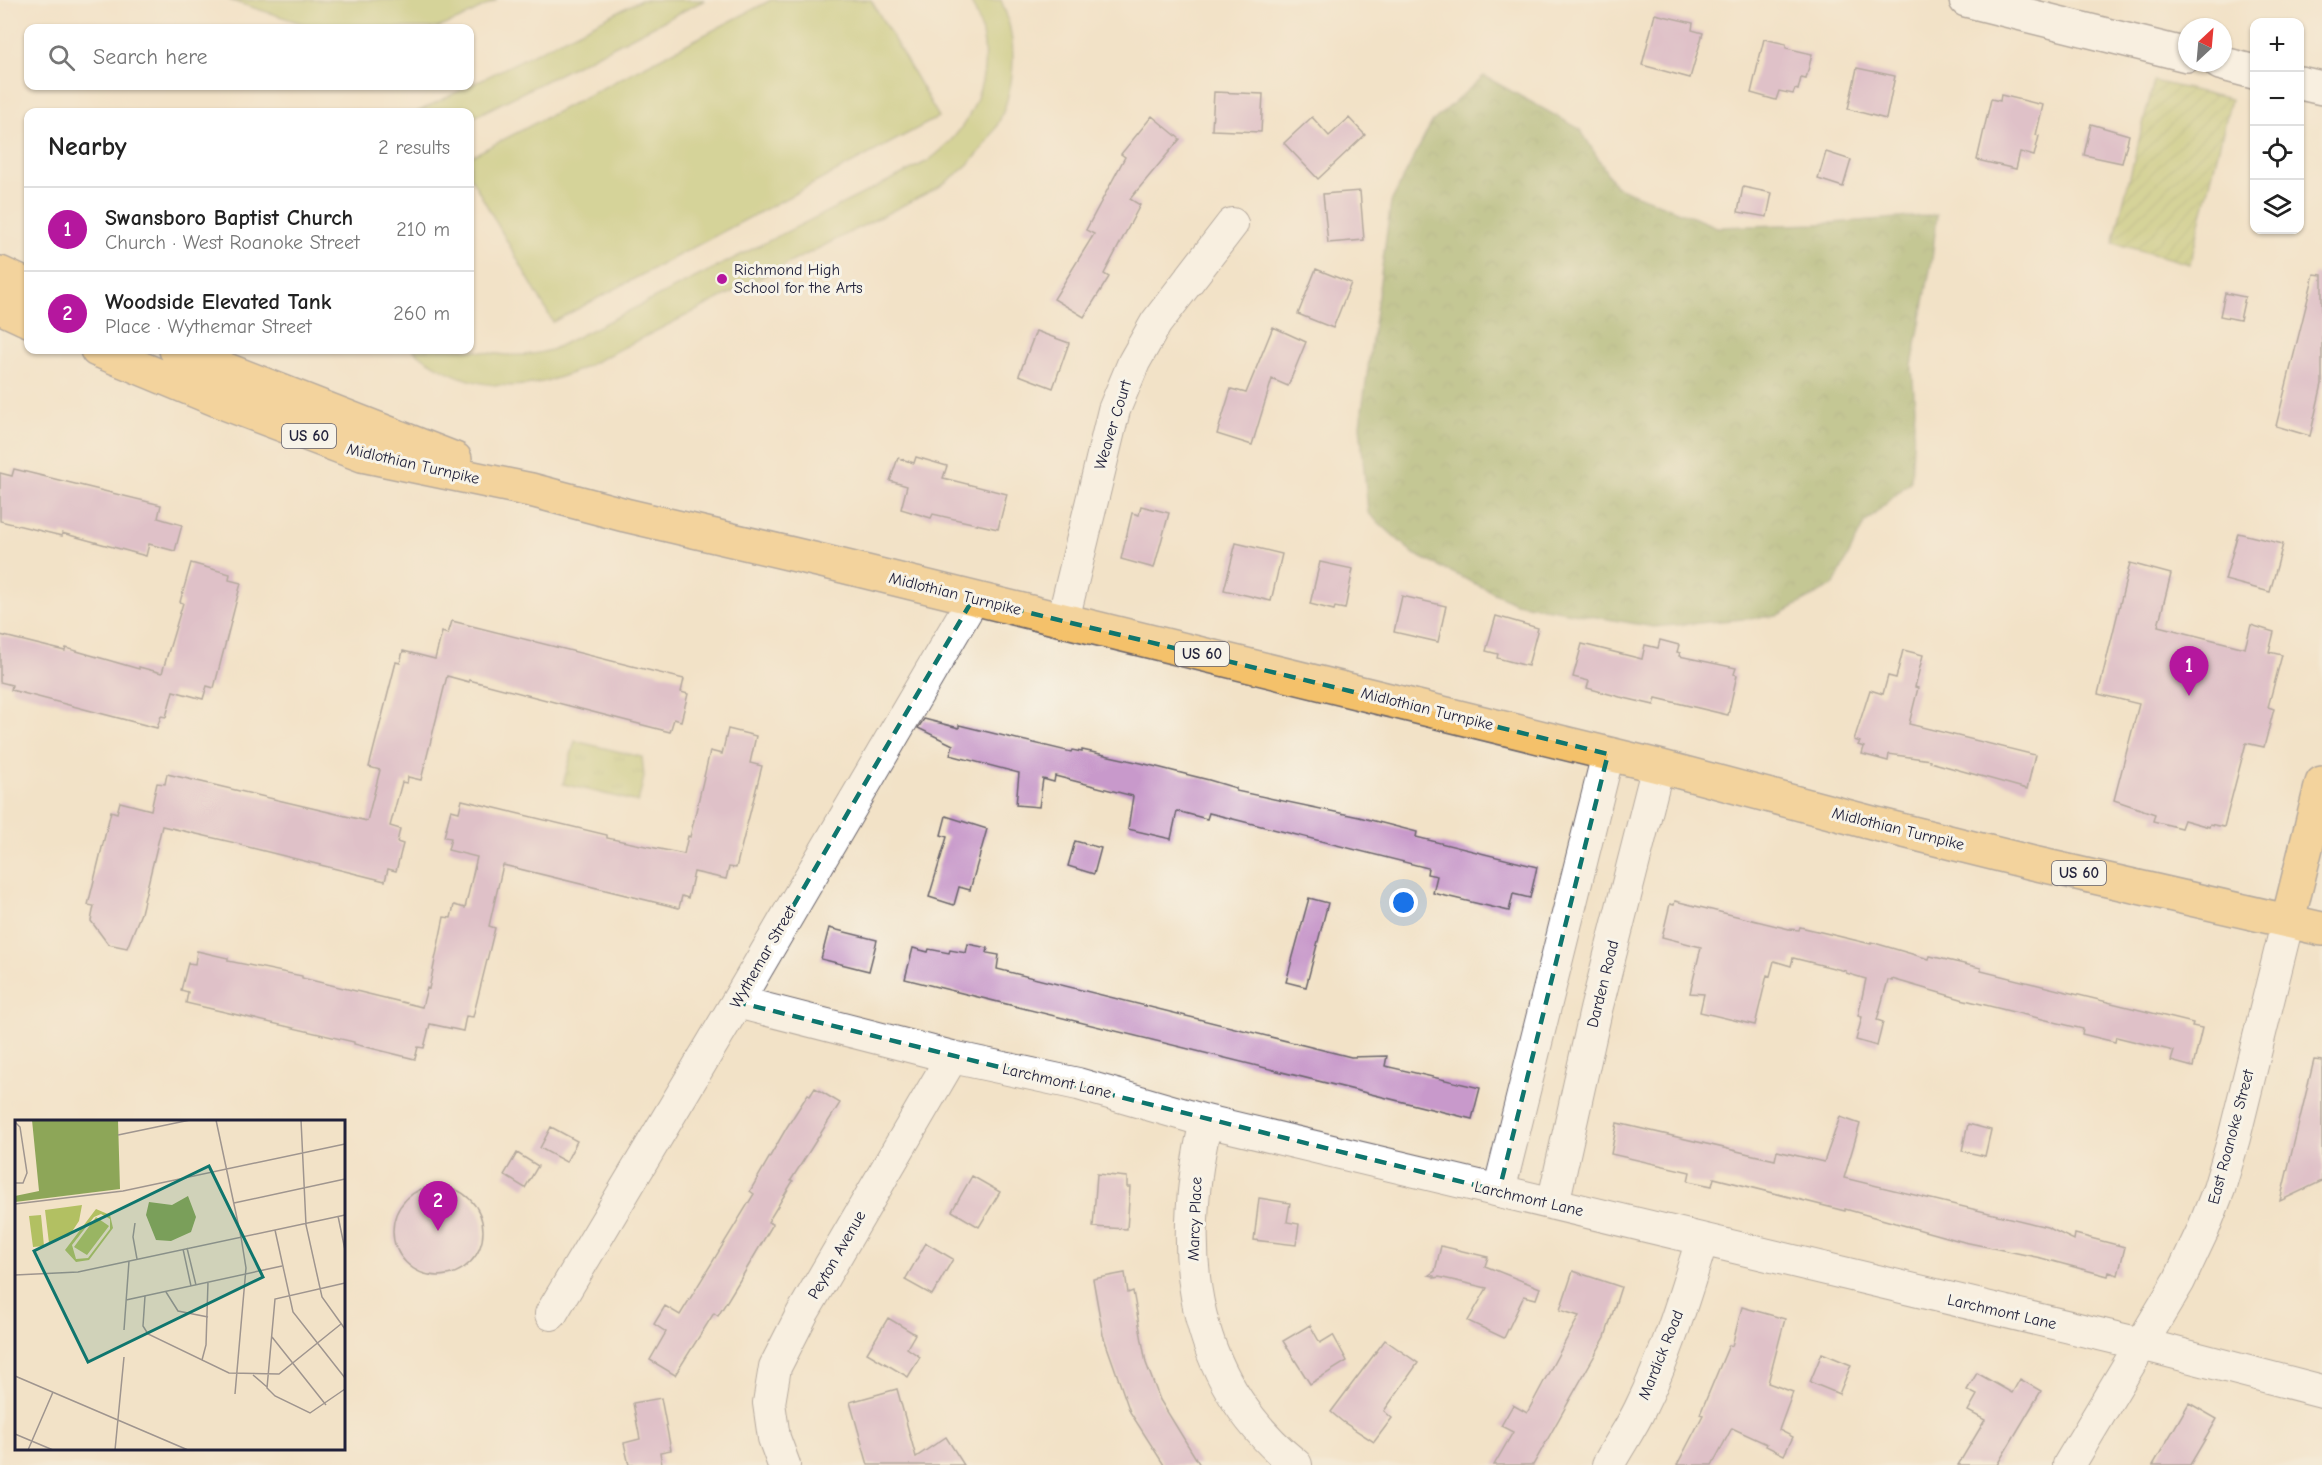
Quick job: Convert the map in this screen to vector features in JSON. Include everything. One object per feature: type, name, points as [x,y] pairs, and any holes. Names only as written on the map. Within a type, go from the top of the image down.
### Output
[{"type":"main road","points":[[0,273],[24,284]]},
{"type":"main road","points":[[0,307],[24,318]]},
{"type":"main road","name":"Midlothian Turnpike","points":[[107,354],[227,404],[362,455],[531,490],[625,515],[1658,766],[2033,863],[2322,929]]},
{"type":"main road","name":"Midlothian Turnpike","points":[[186,354],[386,430],[531,490]]},
{"type":"main road","points":[[2288,920],[2322,783]]},
{"type":"street","points":[[1966,0],[2178,53]]},
{"type":"street","points":[[2232,66],[2250,71]]},
{"type":"street","points":[[2304,84],[2322,88]]},
{"type":"street","name":"Weaver Court","points":[[1063,620],[1114,410],[1134,362],[1156,323],[1232,224]]},
{"type":"street","name":"Wythemar Street","points":[[550,1314],[737,1002],[973,599]]},
{"type":"street","points":[[1499,1191],[1608,754]]},
{"type":"street","name":"Darden Road","points":[[1553,1204],[1596,1010],[1658,766]]},
{"type":"street","name":"East Roanoke Street","points":[[2069,1465],[2179,1281],[2220,1189],[2288,920]]},
{"type":"street","name":"Larchmont Lane","points":[[737,1002],[952,1057],[1078,1084],[1206,1121],[2141,1344],[2322,1390]]},
{"type":"street","name":"Peyton Avenue","points":[[784,1465],[774,1438],[769,1403],[775,1367],[802,1314],[952,1057]]},
{"type":"street","name":"Marcy Place","points":[[1206,1121],[1198,1156],[1191,1247],[1198,1309],[1210,1348],[1229,1389],[1254,1424],[1279,1451],[1296,1465]]},
{"type":"street","name":"Mardick Road","points":[[1608,1465],[1657,1373],[1702,1240]]},
{"type":"highlighted area","points":[[973,599],[1608,754],[1499,1191],[737,1002]]},
{"type":"green space","points":[[229,0],[497,0],[448,24],[301,23]]},
{"type":"green space","points":[[641,0],[705,0],[474,117],[474,108],[425,108],[461,90],[474,90],[474,84]]},
{"type":"green space","points":[[771,0],[871,0],[939,117],[553,322],[474,183],[474,155]]},
{"type":"green space","points":[[970,0],[1001,0],[1012,40],[1013,60],[1007,100],[1000,119],[978,154],[955,176],[939,187],[581,369],[559,378],[515,386],[494,385],[453,374],[419,354],[474,354],[474,351],[519,355],[551,350],[928,161],[961,128],[980,88],[984,67],[984,45]]},
{"type":"green space","points":[[1484,76],[1580,129],[1615,186],[1717,227],[1817,224],[1937,215],[1932,260],[1912,366],[1915,407],[1911,481],[1864,524],[1834,585],[1777,616],[1654,627],[1515,603],[1414,554],[1368,513],[1360,425],[1391,202],[1432,122]]},
{"type":"green space","points":[[2154,81],[2231,99],[2190,264],[2113,243]]},
{"type":"green space","points":[[575,741],[642,757],[644,777],[638,802],[563,784]]},
{"type":"building","points":[[1655,14],[1693,23],[1692,30],[1703,33],[1690,78],[1642,65]]},
{"type":"building","points":[[1764,39],[1786,44],[1786,48],[1812,54],[1806,79],[1801,78],[1798,90],[1795,89],[1793,94],[1779,91],[1776,100],[1751,93]]},
{"type":"building","points":[[1857,68],[1895,76],[1886,119],[1848,109]]},
{"type":"building","points":[[1214,92],[1263,94],[1261,132],[1212,130]]},
{"type":"building","points":[[2001,95],[2043,105],[2034,156],[2020,152],[2016,169],[1977,160],[1991,99],[2000,101]]},
{"type":"building","points":[[1152,116],[1180,139],[1130,199],[1140,205],[1104,274],[1109,277],[1084,317],[1054,299],[1094,234],[1086,230],[1125,157],[1121,154]]},
{"type":"building","points":[[1312,117],[1329,136],[1349,118],[1365,135],[1318,179],[1284,143]]},
{"type":"building","points":[[2091,124],[2129,135],[2122,163],[2084,155]]},
{"type":"building","points":[[1826,152],[1851,160],[1843,187],[1818,179]]},
{"type":"building","points":[[1743,187],[1772,193],[1767,217],[1738,212]]},
{"type":"building","points":[[1360,191],[1364,240],[1328,243],[1323,194]]},
{"type":"building","points":[[1316,269],[1351,283],[1333,328],[1298,314]]},
{"type":"building","points":[[2314,274],[2322,275],[2322,384],[2310,436],[2276,426]]},
{"type":"building","points":[[2225,293],[2245,297],[2240,320],[2220,316]]},
{"type":"building","points":[[1273,327],[1306,342],[1288,386],[1272,379],[1252,445],[1217,434],[1231,389],[1246,393]]},
{"type":"building","points":[[1036,331],[1069,343],[1053,388],[1019,375]]},
{"type":"building","points":[[916,457],[947,466],[943,478],[1007,494],[998,529],[933,514],[931,518],[901,509],[907,486],[890,481],[898,458],[914,463]]},
{"type":"building","points":[[14,469],[161,505],[158,518],[182,525],[175,551],[149,544],[146,556],[62,533],[62,536],[0,521],[0,473],[12,476]]},
{"type":"building","points":[[1141,506],[1169,513],[1154,568],[1121,559],[1132,513],[1139,515]]},
{"type":"building","points":[[2238,533],[2283,544],[2270,592],[2225,580]]},
{"type":"building","points":[[1236,543],[1282,554],[1271,601],[1224,590]]},
{"type":"building","points":[[1320,562],[1353,569],[1345,609],[1335,607],[1334,610],[1310,604]]},
{"type":"building","points":[[191,563],[230,574],[229,580],[241,583],[214,688],[207,686],[203,699],[173,691],[166,717],[161,716],[157,728],[11,690],[12,685],[0,682],[0,635],[65,651],[66,648],[139,669],[139,667],[162,673],[183,603],[180,602]]},
{"type":"building","points":[[2130,563],[2171,574],[2158,626],[2245,648],[2251,625],[2274,632],[2269,652],[2282,655],[2268,707],[2274,709],[2264,747],[2246,743],[2224,827],[2210,824],[2209,827],[2184,820],[2181,828],[2153,821],[2155,814],[2114,800],[2139,704],[2098,694]]},
{"type":"building","points":[[1402,596],[1446,606],[1438,642],[1394,632]]},
{"type":"building","points":[[1496,616],[1538,628],[1528,666],[1497,658],[1498,654],[1486,651]]},
{"type":"building","points":[[452,621],[684,679],[681,692],[688,694],[681,721],[674,719],[670,732],[447,676],[421,780],[408,777],[407,783],[402,782],[390,826],[400,829],[397,842],[403,844],[396,871],[388,869],[385,881],[162,826],[141,913],[127,948],[108,944],[91,921],[94,906],[88,905],[111,811],[117,813],[120,802],[151,810],[157,783],[165,784],[167,774],[367,821],[380,770],[369,767],[396,662],[400,663],[403,651],[435,659],[442,632],[448,634]]},
{"type":"building","points":[[1660,640],[1679,645],[1677,652],[1680,653],[1679,656],[1736,668],[1734,674],[1737,675],[1728,715],[1656,698],[1654,705],[1620,697],[1587,688],[1589,681],[1573,677],[1582,644],[1642,659],[1645,645],[1658,648]]},
{"type":"building","points":[[1903,650],[1923,655],[1909,724],[2035,755],[2027,789],[1930,762],[1930,760],[1889,754],[1888,761],[1862,754],[1864,747],[1858,745],[1860,742],[1854,740],[1870,690],[1883,694],[1888,676],[1896,678]]},
{"type":"building","points":[[924,719],[959,728],[959,725],[1071,752],[1072,750],[1082,752],[1082,750],[1141,763],[1209,780],[1236,788],[1236,791],[1359,817],[1417,832],[1416,837],[1537,867],[1530,898],[1513,894],[1509,911],[1433,893],[1437,876],[1427,874],[1428,868],[1209,813],[1207,819],[1177,811],[1171,839],[1128,829],[1133,796],[1055,776],[1054,782],[1043,779],[1039,807],[1016,805],[1019,773],[950,755],[953,745],[918,728]]},
{"type":"building","points":[[728,729],[756,736],[750,763],[762,766],[736,868],[729,867],[726,879],[694,872],[688,898],[682,896],[679,908],[503,865],[489,926],[495,928],[473,1017],[466,1016],[463,1031],[430,1024],[424,1048],[418,1047],[415,1059],[354,1044],[354,1042],[186,1003],[188,992],[181,990],[188,963],[195,964],[197,951],[228,958],[228,961],[302,976],[302,978],[422,1007],[427,988],[429,989],[444,917],[451,918],[454,905],[465,908],[477,857],[448,850],[451,838],[444,837],[451,810],[459,812],[462,800],[607,835],[607,838],[684,854],[710,751],[722,754]]},
{"type":"building","points":[[946,816],[987,829],[970,890],[959,887],[954,905],[929,897],[947,837],[941,835]]},
{"type":"building","points":[[1075,841],[1101,848],[1094,874],[1068,866]]},
{"type":"building","points":[[1309,898],[1328,903],[1306,987],[1286,982]]},
{"type":"building","points":[[1675,901],[1789,929],[1799,930],[1800,927],[1871,944],[1871,942],[1929,959],[1930,956],[1981,968],[1981,971],[2193,1023],[2192,1026],[2202,1028],[2193,1067],[2171,1061],[2174,1051],[2116,1037],[2115,1042],[2082,1034],[2083,1029],[1961,999],[1892,979],[1892,981],[1888,980],[1877,1020],[1883,1022],[1877,1046],[1856,1040],[1862,1017],[1858,1016],[1866,979],[1846,973],[1846,971],[1793,958],[1791,966],[1774,961],[1770,976],[1767,975],[1755,1025],[1700,1012],[1704,994],[1690,993],[1701,947],[1662,937],[1670,904],[1674,905]]},
{"type":"building","points":[[829,928],[877,940],[869,971],[821,959]]},
{"type":"building","points":[[968,944],[988,948],[987,953],[999,955],[997,969],[1351,1057],[1387,1056],[1385,1066],[1480,1088],[1472,1119],[905,979],[913,948],[928,952],[929,949],[949,953],[950,950],[966,953]]},
{"type":"building","points":[[2314,1060],[2322,1061],[2322,1181],[2280,1201]]},
{"type":"building","points":[[815,1088],[840,1103],[791,1180],[793,1181],[768,1222],[773,1224],[743,1275],[718,1316],[714,1313],[675,1375],[650,1360],[666,1332],[654,1324],[665,1306],[680,1315],[754,1194],[750,1191],[787,1127],[808,1094],[810,1096]]},
{"type":"building","points":[[1840,1117],[1860,1124],[1844,1178],[2047,1227],[2074,1240],[2075,1234],[2125,1247],[2118,1275],[2109,1272],[2108,1276],[2041,1258],[1964,1242],[1845,1209],[1845,1211],[1714,1178],[1712,1186],[1688,1181],[1690,1172],[1611,1154],[1617,1123],[1775,1160],[1777,1151],[1824,1162]]},
{"type":"building","points":[[1968,1124],[1991,1130],[1985,1156],[1962,1151]]},
{"type":"building","points":[[551,1127],[577,1141],[566,1162],[540,1148]]},
{"type":"building","points":[[517,1153],[538,1166],[525,1188],[504,1175]]},
{"type":"building","points":[[1097,1174],[1127,1177],[1127,1187],[1130,1187],[1127,1229],[1093,1227]]},
{"type":"building","points":[[972,1176],[1000,1192],[979,1227],[952,1211]]},
{"type":"building","points":[[438,1186],[455,1190],[470,1199],[479,1214],[483,1231],[479,1248],[470,1263],[455,1272],[438,1276],[421,1272],[406,1263],[397,1248],[393,1231],[397,1214],[406,1199],[421,1190]]},
{"type":"building","points":[[1259,1198],[1290,1203],[1287,1222],[1299,1224],[1296,1245],[1254,1240]]},
{"type":"building","points":[[926,1243],[953,1259],[932,1295],[905,1280]]},
{"type":"building","points":[[1441,1246],[1488,1257],[1485,1266],[1540,1288],[1536,1299],[1524,1296],[1504,1338],[1468,1321],[1487,1288],[1439,1277],[1434,1278],[1429,1275],[1435,1271]]},
{"type":"building","points":[[1573,1271],[1621,1287],[1605,1337],[1533,1465],[1494,1465],[1513,1432],[1501,1426],[1513,1405],[1527,1413],[1579,1316],[1560,1310]]},
{"type":"building","points":[[1125,1273],[1128,1293],[1133,1291],[1146,1363],[1160,1400],[1200,1465],[1164,1465],[1130,1412],[1103,1335],[1093,1279]]},
{"type":"building","points":[[1742,1307],[1785,1319],[1768,1383],[1793,1392],[1779,1430],[1793,1437],[1784,1455],[1766,1446],[1767,1444],[1732,1428],[1712,1465],[1677,1465],[1703,1415],[1700,1414],[1729,1345],[1732,1346]]},
{"type":"building","points":[[888,1318],[915,1334],[907,1348],[920,1357],[908,1377],[867,1353]]},
{"type":"building","points":[[1310,1325],[1320,1343],[1333,1335],[1347,1361],[1310,1384],[1283,1341]]},
{"type":"building","points":[[1385,1340],[1418,1363],[1384,1411],[1392,1418],[1374,1442],[1331,1412]]},
{"type":"building","points":[[1822,1353],[1851,1365],[1839,1394],[1810,1382]]},
{"type":"building","points":[[1977,1373],[2012,1393],[2020,1379],[2041,1391],[1997,1465],[1958,1465],[1985,1420],[1968,1411],[1977,1395],[1967,1390]]},
{"type":"building","points":[[897,1389],[916,1457],[946,1437],[964,1465],[868,1465],[850,1402]]},
{"type":"building","points":[[661,1398],[671,1450],[660,1452],[662,1465],[629,1465],[624,1443],[640,1439],[633,1403]]},
{"type":"building","points":[[2189,1403],[2217,1419],[2190,1465],[2153,1465]]},
{"type":"place","name":"Richmond High School for the Arts","points":[[722,279]]},
{"type":"place","name":"Swansboro Baptist Church","points":[[2189,696]]},
{"type":"place","name":"Woodside Elevated Tank","points":[[438,1231]]}]
